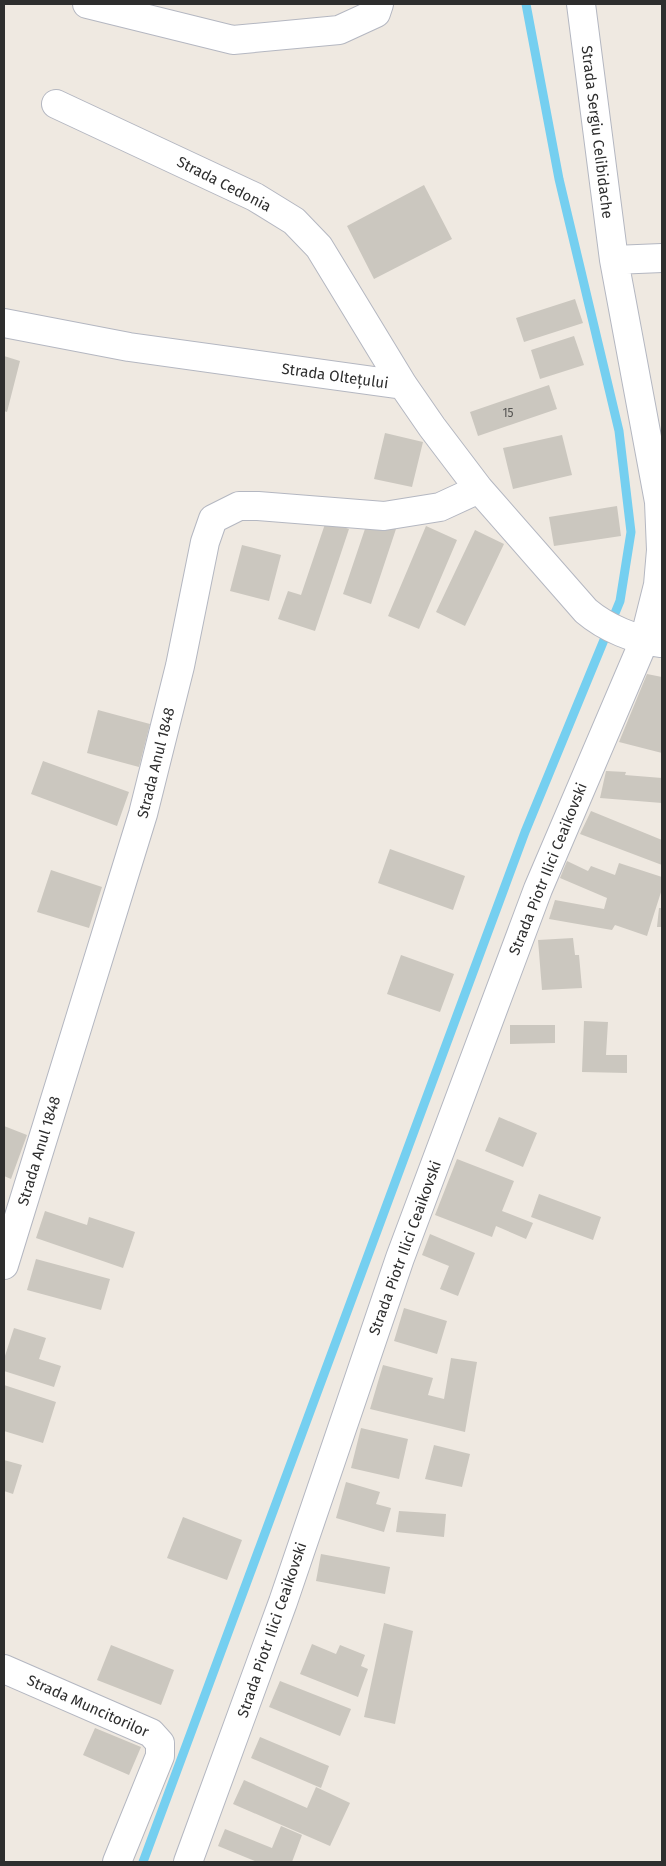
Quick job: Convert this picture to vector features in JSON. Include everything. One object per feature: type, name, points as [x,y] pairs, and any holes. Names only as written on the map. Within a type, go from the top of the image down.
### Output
[{"type":"street","points":[[87,4],[234,40],[339,30],[376,13],[379,4]]},
{"type":"street","name":"Strada Sergiu Celibidache","points":[[581,4],[614,260],[659,502],[661,550],[658,585],[645,639]]},
{"type":"street","name":"Strada Cedonia","points":[[56,104],[255,197],[294,222],[318,247],[340,280],[403,386]]},
{"type":"street","points":[[614,260],[662,258]]},
{"type":"street","name":"Strada Oltețului","points":[[4,323],[129,347],[403,386],[479,489],[586,611],[597,621],[645,639]]},
{"type":"street","name":"Strada Anul 1848","points":[[4,1265],[143,814],[180,666],[205,542],[213,519],[239,506],[384,516],[440,507],[479,489]]},
{"type":"street","name":"Strada Piotr Ilici Ceaikovski","points":[[188,1862],[284,1602],[400,1258],[534,898],[645,639]]},
{"type":"street","name":"Strada Muncitorilor","points":[[4,1669],[151,1733],[160,1742],[160,1756],[117,1862]]},
{"type":"building","points":[[424,185],[452,239],[374,279],[347,226]]},
{"type":"building","points":[[575,299],[583,323],[524,342],[516,318]]},
{"type":"building","points":[[574,336],[584,365],[540,379],[531,350]]},
{"type":"building","points":[[4,356],[20,361],[7,412],[4,411]]},
{"type":"building","points":[[549,385],[557,409],[478,436],[470,412]]},
{"type":"building","points":[[385,433],[423,442],[412,487],[374,479]]},
{"type":"building","points":[[562,435],[572,475],[513,489],[503,448]]},
{"type":"building","points":[[617,506],[621,536],[554,546],[549,517]]},
{"type":"building","points":[[368,520],[396,529],[371,604],[343,594]]},
{"type":"building","points":[[326,521],[349,529],[315,631],[278,619],[288,591],[301,595]]},
{"type":"building","points":[[426,526],[457,540],[419,629],[388,616]]},
{"type":"building","points":[[475,530],[504,544],[465,626],[436,612]]},
{"type":"building","points":[[242,545],[281,555],[269,601],[230,591]]},
{"type":"building","points":[[647,674],[662,677],[662,753],[619,742]]},
{"type":"building","points":[[98,710],[150,724],[139,767],[87,753]]},
{"type":"building","points":[[43,761],[129,792],[117,826],[31,794]]},
{"type":"building","points":[[606,771],[626,772],[625,775],[662,778],[662,803],[600,798]]},
{"type":"building","points":[[591,811],[662,840],[662,865],[580,834]]},
{"type":"building","points":[[390,849],[465,876],[453,910],[378,883]]},
{"type":"building","points":[[567,861],[588,871],[591,866],[615,875],[619,863],[662,877],[662,889],[647,936],[615,925],[612,930],[549,919],[555,900],[604,909],[607,898],[560,878]]},
{"type":"building","points":[[51,870],[102,887],[89,928],[37,912]]},
{"type":"building","points":[[659,908],[662,908],[662,927],[657,927]]},
{"type":"building","points":[[573,938],[575,955],[579,955],[582,988],[542,990],[538,940]]},
{"type":"building","points":[[401,955],[454,974],[440,1012],[387,994]]},
{"type":"building","points":[[584,1021],[608,1022],[606,1055],[627,1055],[627,1073],[582,1072]]},
{"type":"building","points":[[510,1025],[555,1025],[555,1043],[510,1044]]},
{"type":"building","points":[[499,1117],[537,1133],[523,1167],[485,1151]]},
{"type":"building","points":[[4,1126],[27,1135],[11,1179],[4,1176]]},
{"type":"building","points":[[457,1159],[514,1181],[502,1211],[533,1223],[526,1239],[496,1226],[492,1237],[435,1215]]},
{"type":"building","points":[[539,1194],[601,1217],[593,1240],[531,1217]]},
{"type":"building","points":[[45,1211],[87,1225],[89,1217],[135,1232],[123,1268],[36,1238]]},
{"type":"building","points":[[430,1234],[475,1253],[458,1296],[440,1289],[449,1266],[422,1255]]},
{"type":"building","points":[[36,1259],[110,1279],[101,1310],[27,1290]]},
{"type":"building","points":[[404,1308],[447,1321],[437,1354],[394,1341]]},
{"type":"building","points":[[14,1328],[46,1338],[39,1359],[61,1366],[54,1387],[4,1371],[4,1359]]},
{"type":"building","points":[[451,1358],[477,1362],[465,1432],[370,1409],[383,1365],[433,1378],[428,1395],[444,1399]]},
{"type":"building","points":[[4,1385],[56,1402],[43,1443],[4,1431]]},
{"type":"building","points":[[361,1428],[408,1439],[399,1479],[351,1468]]},
{"type":"building","points":[[434,1445],[470,1454],[462,1487],[425,1479]]},
{"type":"building","points":[[4,1460],[22,1465],[13,1494],[4,1491]]},
{"type":"building","points":[[346,1482],[380,1492],[376,1504],[391,1508],[384,1532],[336,1518]]},
{"type":"building","points":[[399,1511],[446,1514],[444,1537],[396,1532]]},
{"type":"building","points":[[183,1517],[242,1540],[227,1580],[167,1558]]},
{"type":"building","points":[[321,1554],[390,1567],[385,1594],[316,1581]]},
{"type":"building","points":[[384,1623],[413,1631],[395,1724],[364,1717]]},
{"type":"building","points":[[312,1644],[336,1654],[340,1645],[365,1655],[361,1666],[368,1669],[358,1697],[300,1674]]},
{"type":"building","points":[[111,1645],[174,1670],[161,1705],[97,1680]]},
{"type":"building","points":[[280,1681],[351,1709],[340,1736],[269,1707]]},
{"type":"building","points":[[95,1728],[141,1747],[129,1775],[83,1755]]},
{"type":"building","points":[[260,1737],[329,1766],[321,1788],[251,1758]]},
{"type":"building","points":[[244,1780],[307,1808],[316,1787],[350,1803],[330,1846],[233,1804]]},
{"type":"building","points":[[281,1826],[302,1835],[292,1862],[257,1862],[218,1846],[225,1829],[272,1848]]},
{"type":"waterway","points":[[143,1862],[525,832],[620,601],[631,532],[619,431],[559,179],[526,4]]}]
